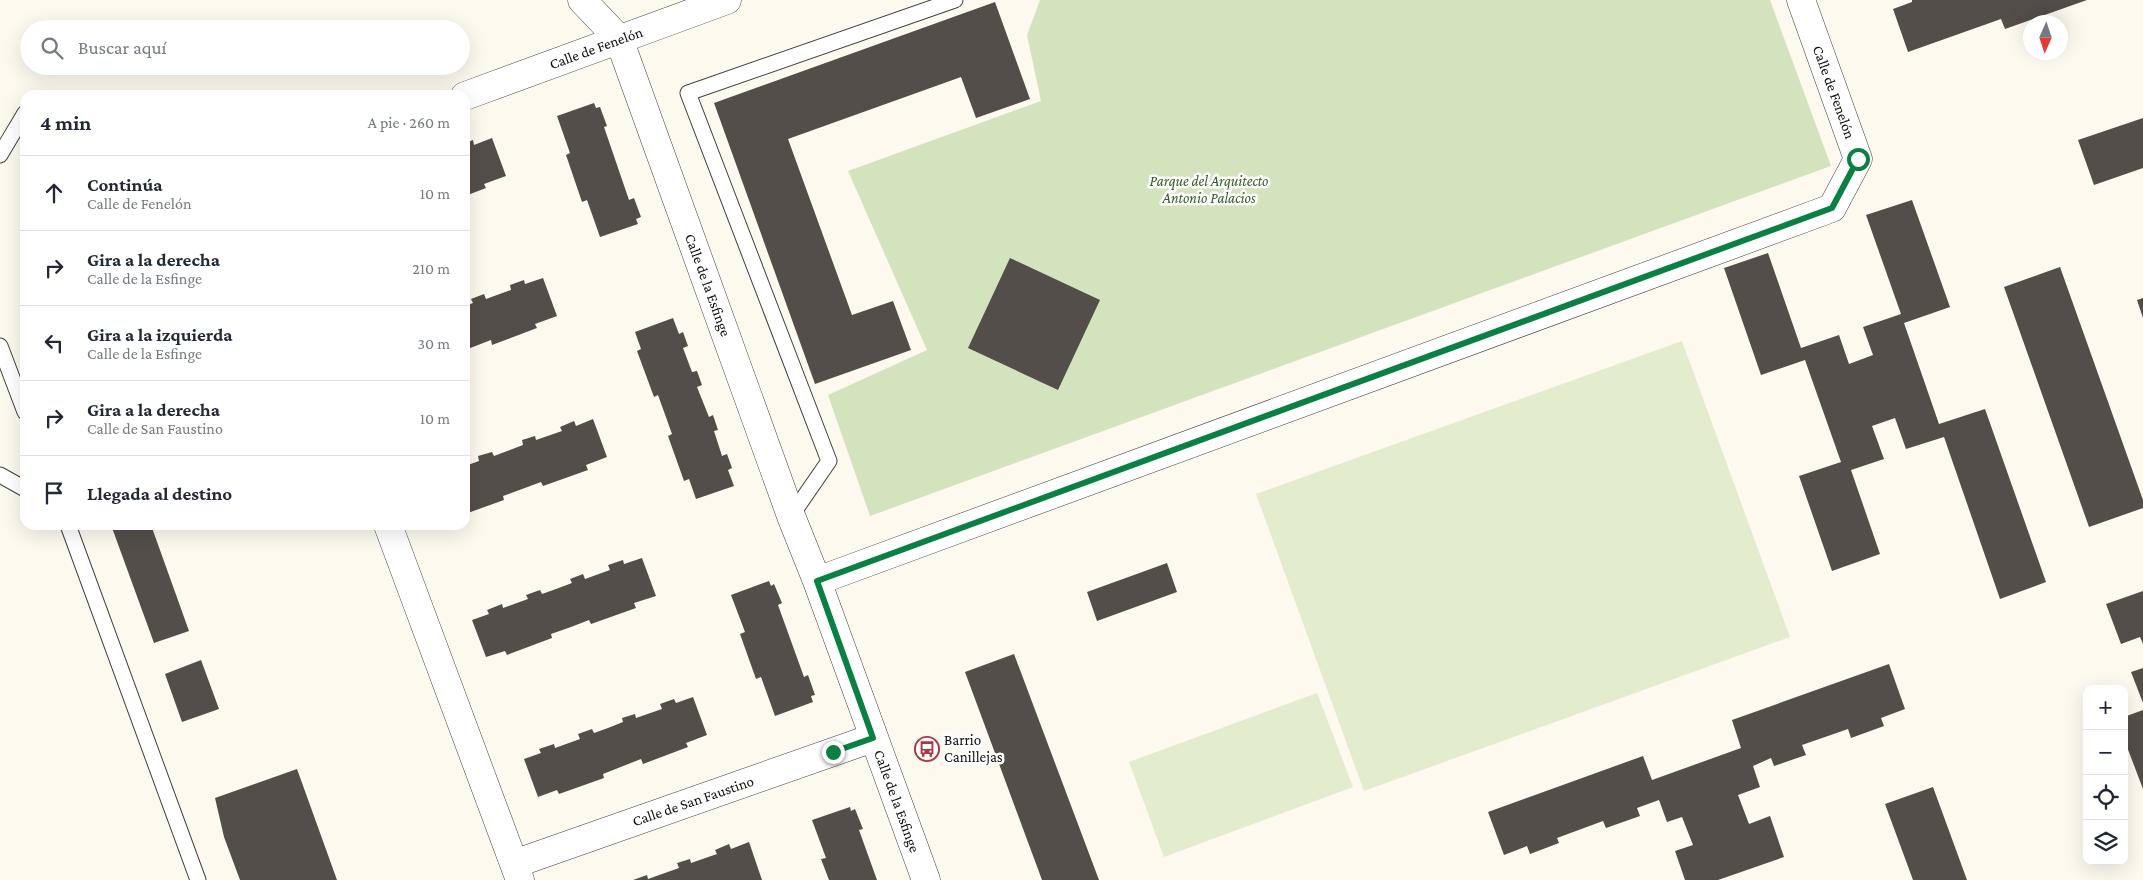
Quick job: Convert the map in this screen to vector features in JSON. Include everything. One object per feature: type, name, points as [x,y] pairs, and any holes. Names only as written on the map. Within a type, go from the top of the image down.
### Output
[{"type":"street","name":"Calle de la Esfinge","points":[[582,0],[619,39],[790,516],[817,581],[926,880]]},
{"type":"street","name":"Calle de Fenelón","points":[[470,94],[727,0]]},
{"type":"street","name":"Calle de Fenelón","points":[[817,581],[1832,208],[1858,159],[1801,0]]},
{"type":"street","name":"Calle de San Faustino","points":[[390,530],[516,872],[873,738]]},
{"type":"lane","points":[[790,516],[830,461],[688,93],[955,0]]},
{"type":"lane","points":[[0,155],[20,121]]},
{"type":"lane","points":[[0,346],[20,399]]},
{"type":"lane","points":[[0,475],[20,486]]},
{"type":"lane","points":[[68,530],[198,880]]},
{"type":"green space","name":"Parque del Arquitecto Antonio Palacios","points":[[1040,0],[1770,0],[1831,166],[870,516],[828,395],[927,350],[848,171],[1041,101],[1027,35]]},
{"type":"green space","points":[[1682,341],[1790,637],[1364,791],[1256,494]]},
{"type":"green space","points":[[1317,693],[1353,787],[1164,857],[1129,762]]},
{"type":"building","points":[[1912,0],[2087,0],[2045,15],[2023,15],[2023,23],[2005,29],[2001,19],[1908,52],[1893,9],[1912,2]]},
{"type":"building","points":[[995,2],[1030,99],[976,118],[961,77],[788,139],[852,315],[893,301],[911,350],[815,384],[714,103]]},
{"type":"building","points":[[594,103],[596,108],[600,107],[607,126],[604,127],[629,200],[634,198],[641,217],[636,219],[638,224],[600,237],[587,200],[582,202],[566,155],[570,153],[557,116]]},
{"type":"building","points":[[2143,118],[2143,168],[2094,185],[2078,140]]},
{"type":"building","points":[[492,138],[506,176],[484,184],[486,188],[470,194],[470,141],[473,140],[474,145]]},
{"type":"building","points":[[1912,200],[1950,307],[1904,323],[1939,424],[1985,409],[2046,582],[2000,599],[1944,437],[1906,449],[1895,418],[1872,426],[1884,459],[1851,470],[1880,554],[1832,571],[1799,476],[1841,462],[1805,360],[1761,375],[1724,268],[1768,253],[1801,348],[1839,335],[1849,364],[1873,355],[1863,327],[1901,314],[1866,215]]},
{"type":"building","points":[[1010,258],[1100,300],[1058,390],[968,348]]},
{"type":"building","points":[[2060,267],[2143,500],[2143,508],[2089,527],[2004,287]]},
{"type":"building","points":[[543,278],[557,316],[535,324],[537,328],[492,345],[491,340],[470,348],[470,304],[473,303],[471,299],[484,294],[486,299],[511,290],[510,285],[524,280],[525,284]]},
{"type":"building","points":[[2143,298],[2143,318],[2137,300]]},
{"type":"building","points":[[673,318],[679,334],[683,332],[688,346],[683,348],[692,372],[697,371],[702,385],[697,387],[709,417],[713,415],[718,430],[714,431],[722,456],[727,454],[732,468],[728,470],[734,486],[696,499],[689,479],[684,481],[668,436],[672,434],[658,395],[654,397],[637,351],[641,349],[635,332]]},
{"type":"building","points":[[593,419],[607,457],[586,465],[588,470],[543,486],[541,482],[503,496],[504,500],[470,512],[470,464],[479,461],[478,456],[492,452],[494,456],[523,445],[522,440],[535,436],[536,440],[562,431],[560,427],[574,421],[576,426]]},
{"type":"building","points":[[113,530],[153,530],[189,631],[154,643]]},
{"type":"building","points":[[642,558],[656,596],[634,603],[636,608],[591,624],[589,620],[551,634],[552,638],[507,655],[505,651],[486,657],[472,620],[489,614],[487,610],[502,604],[503,608],[528,599],[526,595],[540,590],[542,594],[572,583],[570,579],[583,574],[585,579],[610,570],[608,565],[623,560],[624,564]]},
{"type":"building","points":[[1167,563],[1177,592],[1097,621],[1087,592]]},
{"type":"building","points":[[769,581],[771,586],[774,584],[782,603],[778,605],[804,677],[808,675],[815,695],[811,696],[813,702],[775,716],[761,677],[756,679],[740,634],[745,632],[731,595]]},
{"type":"building","points":[[2143,591],[2143,644],[2140,637],[2121,644],[2106,604]]},
{"type":"building","points":[[1014,654],[1099,880],[1042,880],[965,672]]},
{"type":"building","points":[[201,660],[219,709],[182,722],[165,674]]},
{"type":"building","points":[[1889,664],[1905,709],[1881,718],[1884,726],[1851,738],[1848,729],[1802,745],[1806,755],[1774,766],[1771,758],[1753,766],[1760,787],[1738,795],[1749,824],[1770,816],[1784,857],[1718,880],[1685,880],[1675,851],[1693,845],[1682,817],[1667,822],[1659,800],[1637,808],[1640,816],[1606,828],[1603,821],[1557,838],[1559,843],[1530,854],[1527,846],[1504,855],[1488,812],[1643,756],[1652,780],[1741,748],[1732,720]]},
{"type":"building","points":[[2143,668],[2143,703],[2131,672]]},
{"type":"building","points":[[693,697],[707,735],[686,743],[688,747],[643,764],[641,759],[603,774],[604,778],[559,794],[557,790],[538,797],[524,759],[541,753],[539,749],[554,744],[555,748],[580,739],[578,734],[592,729],[594,733],[623,722],[622,718],[635,714],[636,718],[662,709],[660,704],[674,699],[676,703]]},
{"type":"building","points":[[2143,710],[2143,789],[2128,750],[2128,716]]},
{"type":"building","points":[[297,769],[337,880],[240,880],[224,837],[215,798]]},
{"type":"building","points":[[1933,787],[1967,880],[1913,880],[1885,804]]},
{"type":"building","points":[[850,807],[851,811],[855,809],[863,829],[859,830],[877,880],[829,880],[821,859],[826,858],[812,820]]},
{"type":"building","points":[[749,842],[762,880],[633,880],[647,875],[648,879],[679,868],[677,863],[690,859],[691,863],[717,854],[715,850],[729,844],[731,849]]},
{"type":"place","name":"Barrio Canillejas","points":[[927,749]]},
{"type":"route","points":[[833,752],[873,738],[817,581],[1832,208],[1858,159]]}]
